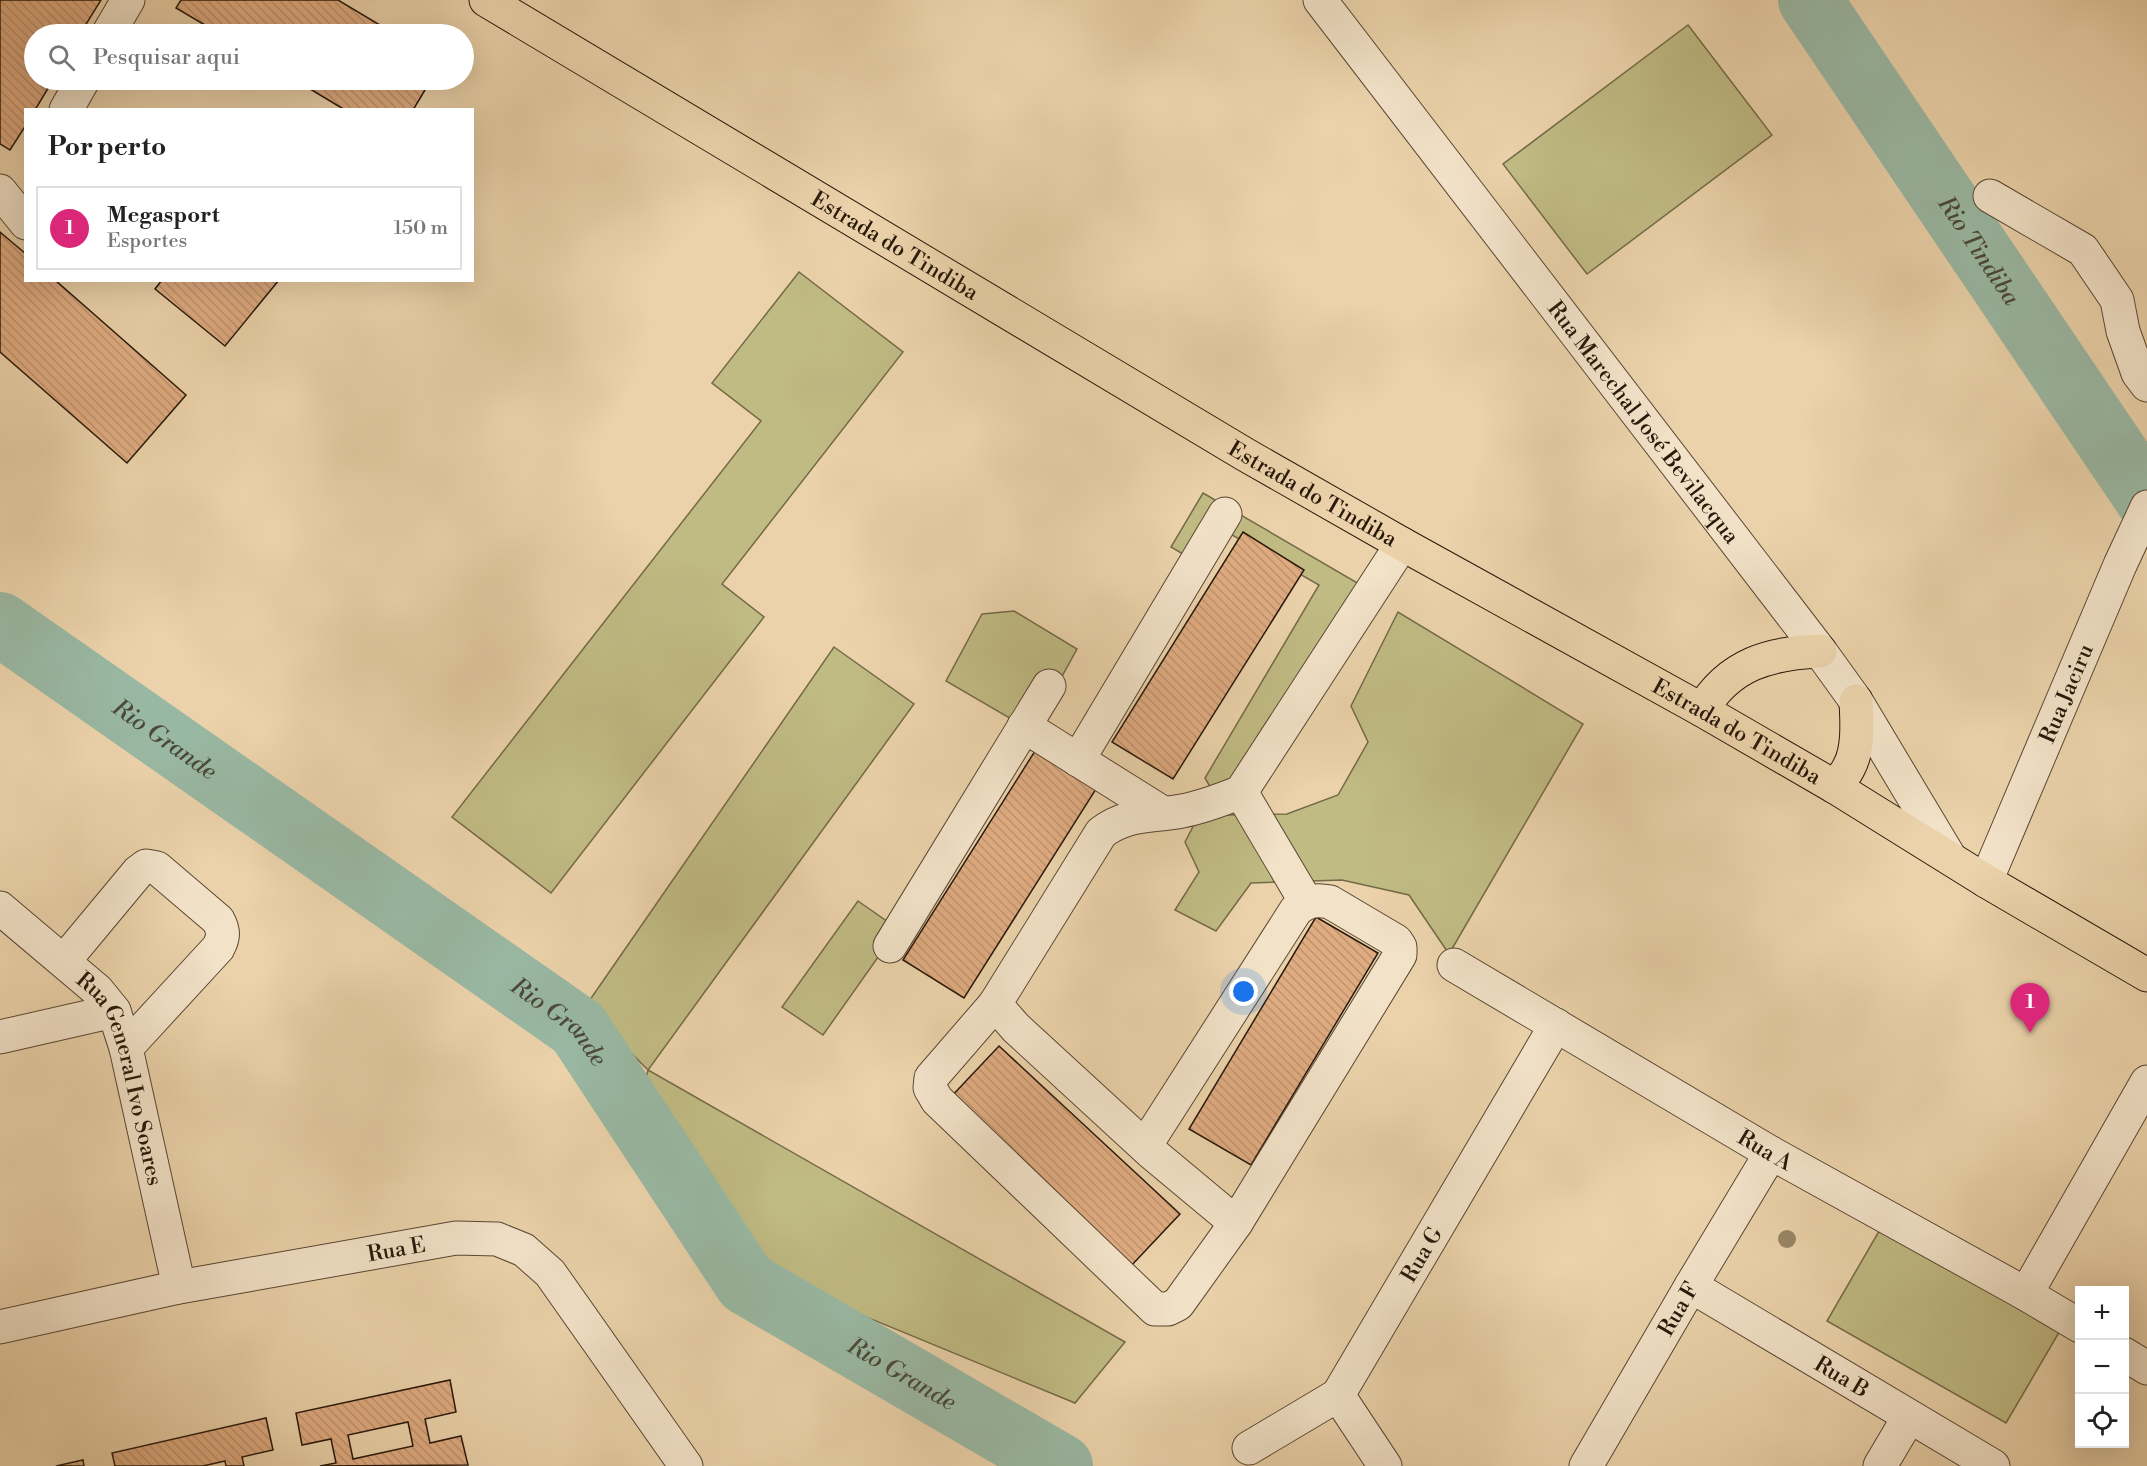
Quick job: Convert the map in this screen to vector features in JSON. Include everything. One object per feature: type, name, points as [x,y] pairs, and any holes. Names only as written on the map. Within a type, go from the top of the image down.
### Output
[{"type":"main road","name":"Estrada do Tindiba","points":[[486,0],[1246,455],[1702,710],[1835,787],[1986,881],[2147,975]]},
{"type":"main road","points":[[1702,710],[1712,693],[1744,668],[1766,658],[1820,651]]},
{"type":"main road","points":[[1835,787],[1850,766],[1854,751],[1856,701]]},
{"type":"street","points":[[114,24],[128,0]]},
{"type":"street","name":"Rua Marechal José Bevilacqua","points":[[1320,0],[1820,651],[1856,701],[1950,858]]},
{"type":"street","points":[[67,108],[77,90]]},
{"type":"street","points":[[1990,196],[2083,250],[2117,300],[2123,331],[2138,373],[2147,385]]},
{"type":"street","name":"Rua Jaciru","points":[[1986,881],[2120,565],[2147,507]]},
{"type":"street","points":[[1078,760],[1226,514]]},
{"type":"street","points":[[1145,1146],[1296,910],[1306,902],[1318,900],[1330,902],[1396,941],[1400,947],[1400,955],[1236,1223],[1178,1304],[1168,1309],[1155,1309],[937,1100],[930,1088],[931,1078],[995,1004],[1101,833],[1114,823],[1135,816],[1213,803],[1241,792],[1402,544]]},
{"type":"street","points":[[890,946],[1049,686]]},
{"type":"street","points":[[1024,726],[1163,813]]},
{"type":"street","points":[[1241,792],[1306,902]]},
{"type":"street","points":[[64,961],[138,872],[146,866],[157,868],[218,920],[223,928],[223,939],[218,948],[126,1048]]},
{"type":"street","name":"Rua General Ivo Soares","points":[[0,908],[97,990],[114,1011],[126,1048],[179,1287]]},
{"type":"street","name":"Rua A","points":[[1454,965],[1771,1153],[2026,1294],[2075,1324]]},
{"type":"street","points":[[995,1004],[1016,1028],[1145,1146],[1236,1223]]},
{"type":"street","points":[[0,1037],[114,1011]]},
{"type":"street","name":"Rua G","points":[[1249,1448],[1338,1395],[1556,1025]]},
{"type":"street","points":[[2026,1294],[2147,1082]]},
{"type":"street","name":"Rua F","points":[[1586,1466],[1690,1286],[1771,1153]]},
{"type":"street","name":"Rua E","points":[[0,1327],[179,1287],[456,1238],[497,1239],[524,1250],[550,1273],[686,1466]]},
{"type":"street","name":"Rua B","points":[[1690,1286],[1993,1466]]},
{"type":"street","points":[[2129,1357],[2147,1368]]},
{"type":"street","points":[[1338,1395],[1385,1466]]},
{"type":"street","points":[[1880,1466],[1909,1417]]},
{"type":"shaded area","points":[[1688,25],[1772,135],[1587,274],[1503,164]]},
{"type":"shaded area","points":[[799,272],[903,352],[722,584],[764,617],[551,893],[452,817],[761,421],[712,383]]},
{"type":"shaded area","points":[[1203,493],[1366,588],[1227,815],[1287,814],[1338,795],[1368,742],[1351,706],[1398,612],[1583,724],[1449,954],[1409,895],[1342,880],[1251,883],[1216,931],[1175,910],[1199,872],[1185,842],[1212,790],[1205,778],[1319,585],[1227,532],[1205,567],[1171,547]]},
{"type":"shaded area","points":[[1014,611],[1077,649],[1032,731],[946,681],[982,614]]},
{"type":"shaded area","points":[[834,647],[914,704],[648,1070],[585,1007]]},
{"type":"shaded area","points":[[858,901],[898,929],[823,1035],[782,1007]]},
{"type":"shaded area","points":[[648,1070],[1125,1342],[1075,1403],[757,1272],[642,1097]]},
{"type":"shaded area","points":[[1882,1226],[2061,1329],[2006,1423],[1827,1321]]},
{"type":"building","points":[[0,0],[101,0],[86,24],[24,24],[24,90],[47,90],[36,108],[24,108],[24,128],[10,150],[0,144]]},
{"type":"building","points":[[181,0],[338,0],[378,24],[203,24],[176,8]]},
{"type":"building","points":[[312,90],[425,90],[414,108],[342,108]]},
{"type":"building","points":[[0,232],[24,252],[24,282],[57,282],[186,395],[127,463],[0,352]]},
{"type":"building","points":[[160,282],[277,282],[225,346],[155,289]]},
{"type":"building","points":[[1243,532],[1304,570],[1173,779],[1112,742]]},
{"type":"building","points":[[1035,751],[1096,789],[964,998],[903,960]]},
{"type":"building","points":[[1316,917],[1378,953],[1251,1165],[1189,1129]]},
{"type":"building","points":[[999,1046],[1180,1214],[1130,1267],[949,1099]]},
{"type":"building","points":[[450,1380],[456,1412],[425,1419],[430,1443],[461,1436],[468,1465],[320,1466],[336,1463],[331,1439],[302,1445],[296,1413]],"holes":[[[408,1422],[413,1446],[353,1459],[348,1435]]]},
{"type":"building","points":[[266,1418],[273,1450],[242,1457],[244,1466],[226,1466],[225,1461],[203,1466],[115,1466],[112,1453]]},
{"type":"building","points":[[83,1460],[84,1466],[56,1466]]},
{"type":"waterway","name":"Rio Tindiba","points":[[1810,0],[2147,499]]},
{"type":"waterway","name":"Rio Grande","points":[[0,624],[578,1028],[746,1283],[1061,1466]]},
{"type":"place","name":"Megasport","points":[[2030,1033]]}]
